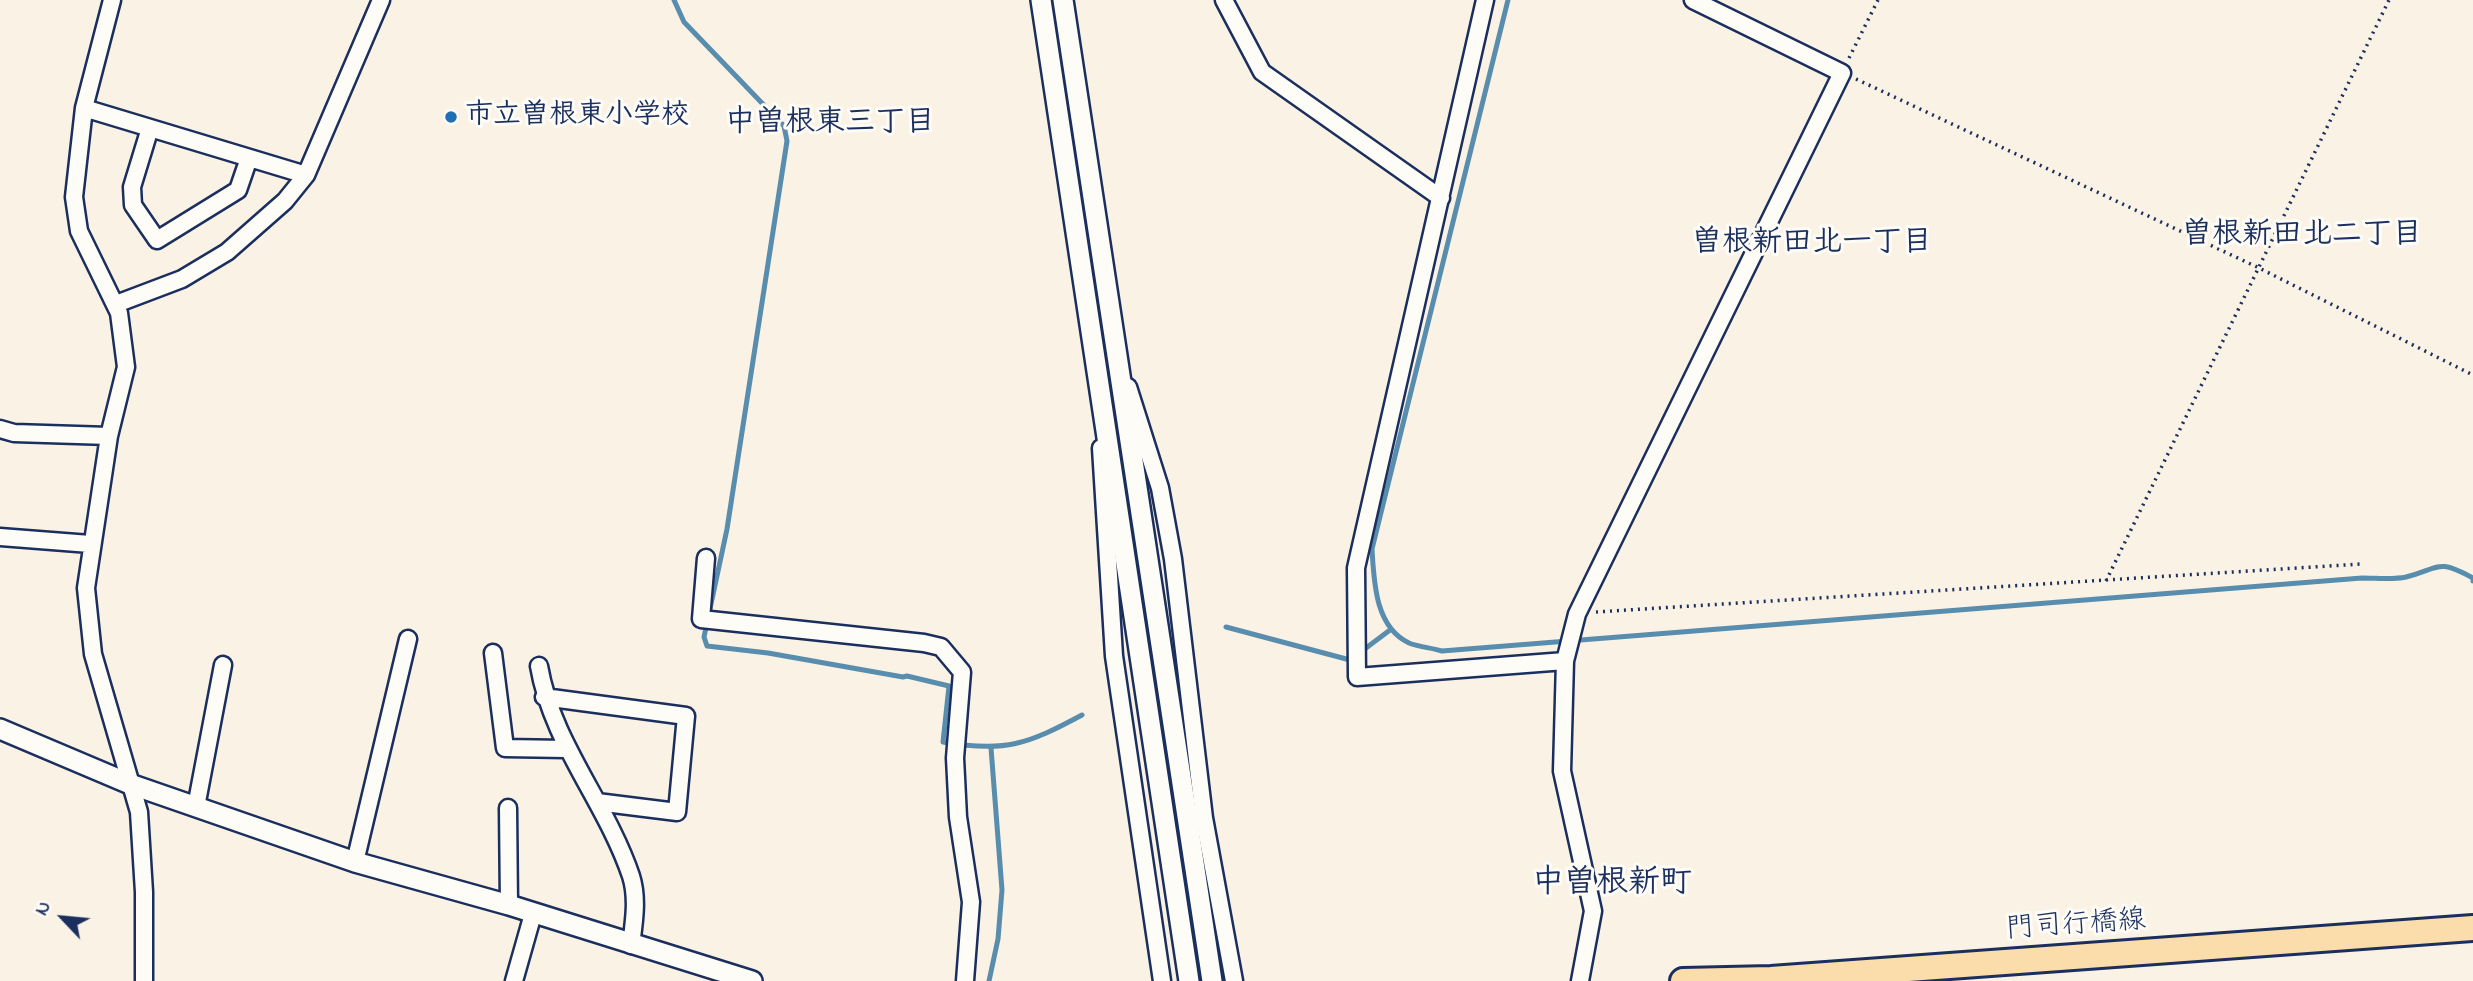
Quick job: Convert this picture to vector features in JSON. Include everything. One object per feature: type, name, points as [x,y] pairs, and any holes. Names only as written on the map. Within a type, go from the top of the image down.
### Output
[{"type":"main road","name":"門司行橋線","points":[[1683,981],[1772,979],[2473,928]]},
{"type":"street","points":[[112,0],[84,108],[74,197],[79,231],[116,304],[123,333],[126,367],[90,544],[86,588],[93,654],[108,696],[139,812],[144,892],[144,981]]},
{"type":"street","points":[[116,304],[182,279],[227,252],[270,216],[306,175],[381,0]]},
{"type":"street","points":[[1041,0],[1189,981]]},
{"type":"street","points":[[1063,0],[1212,981]]},
{"type":"street","points":[[1224,0],[1262,72],[1441,198]]},
{"type":"street","points":[[1485,0],[1356,568],[1357,677],[1566,657]]},
{"type":"street","points":[[1580,981],[1593,911],[1562,771],[1566,657],[1575,621],[1842,73],[1693,0]]},
{"type":"street","points":[[84,108],[306,175]]},
{"type":"street","points":[[150,128],[132,187],[133,205],[157,240],[238,190],[249,158]]},
{"type":"street","points":[[1096,351],[1114,656],[1162,981]]},
{"type":"street","points":[[1117,352],[1162,500],[1173,559],[1204,818],[1234,981]]},
{"type":"street","points":[[0,429],[14,433],[110,436]]},
{"type":"street","points":[[0,537],[90,544]]},
{"type":"street","points":[[706,558],[701,619],[942,647],[962,672],[955,758],[958,817],[971,902],[965,981]]},
{"type":"street","points":[[355,862],[408,639]]},
{"type":"street","points":[[493,653],[505,748],[566,749]]},
{"type":"street","points":[[196,807],[223,666]]},
{"type":"street","points":[[539,666],[544,697],[566,749],[597,803],[631,877],[635,913],[631,945]]},
{"type":"street","points":[[544,697],[687,716],[677,812],[597,803]]},
{"type":"street","points":[[2,735],[130,784],[355,862],[509,905],[752,981]]},
{"type":"street","points":[[508,808],[509,905]]},
{"type":"street","points":[[514,981],[533,914]]},
{"type":"path","points":[[1878,0],[1842,73],[2257,267],[2473,375]]},
{"type":"path","points":[[2106,581],[2389,0]]},
{"type":"path","points":[[1575,621],[2361,564]]},
{"type":"waterway","points":[[674,0],[684,22],[784,126],[787,141],[727,529],[704,637],[707,646],[768,653],[907,676],[949,686],[943,742],[983,746],[1016,744],[1082,715]]},
{"type":"waterway","points":[[1508,0],[1372,549],[1378,602],[1383,615],[1398,636],[1409,643],[1442,651],[2362,578],[2396,578],[2439,567],[2452,568],[2473,578],[2473,581]]},
{"type":"waterway","points":[[1226,627],[1350,660],[1354,657]]},
{"type":"waterway","points":[[1362,651],[1390,630]]},
{"type":"waterway","points":[[989,981],[998,939],[1002,890],[991,748]]},
{"type":"place","name":"市立曽根東小学校","points":[[451,117]]},
{"type":"district","name":"中曽根東三丁目","points":[[830,125]]},
{"type":"district","name":"曽根新田北二丁目","points":[[2302,237]]},
{"type":"district","name":"曽根新田北一丁目","points":[[1812,245]]},
{"type":"district","name":"中曽根新町","points":[[1612,886]]}]
